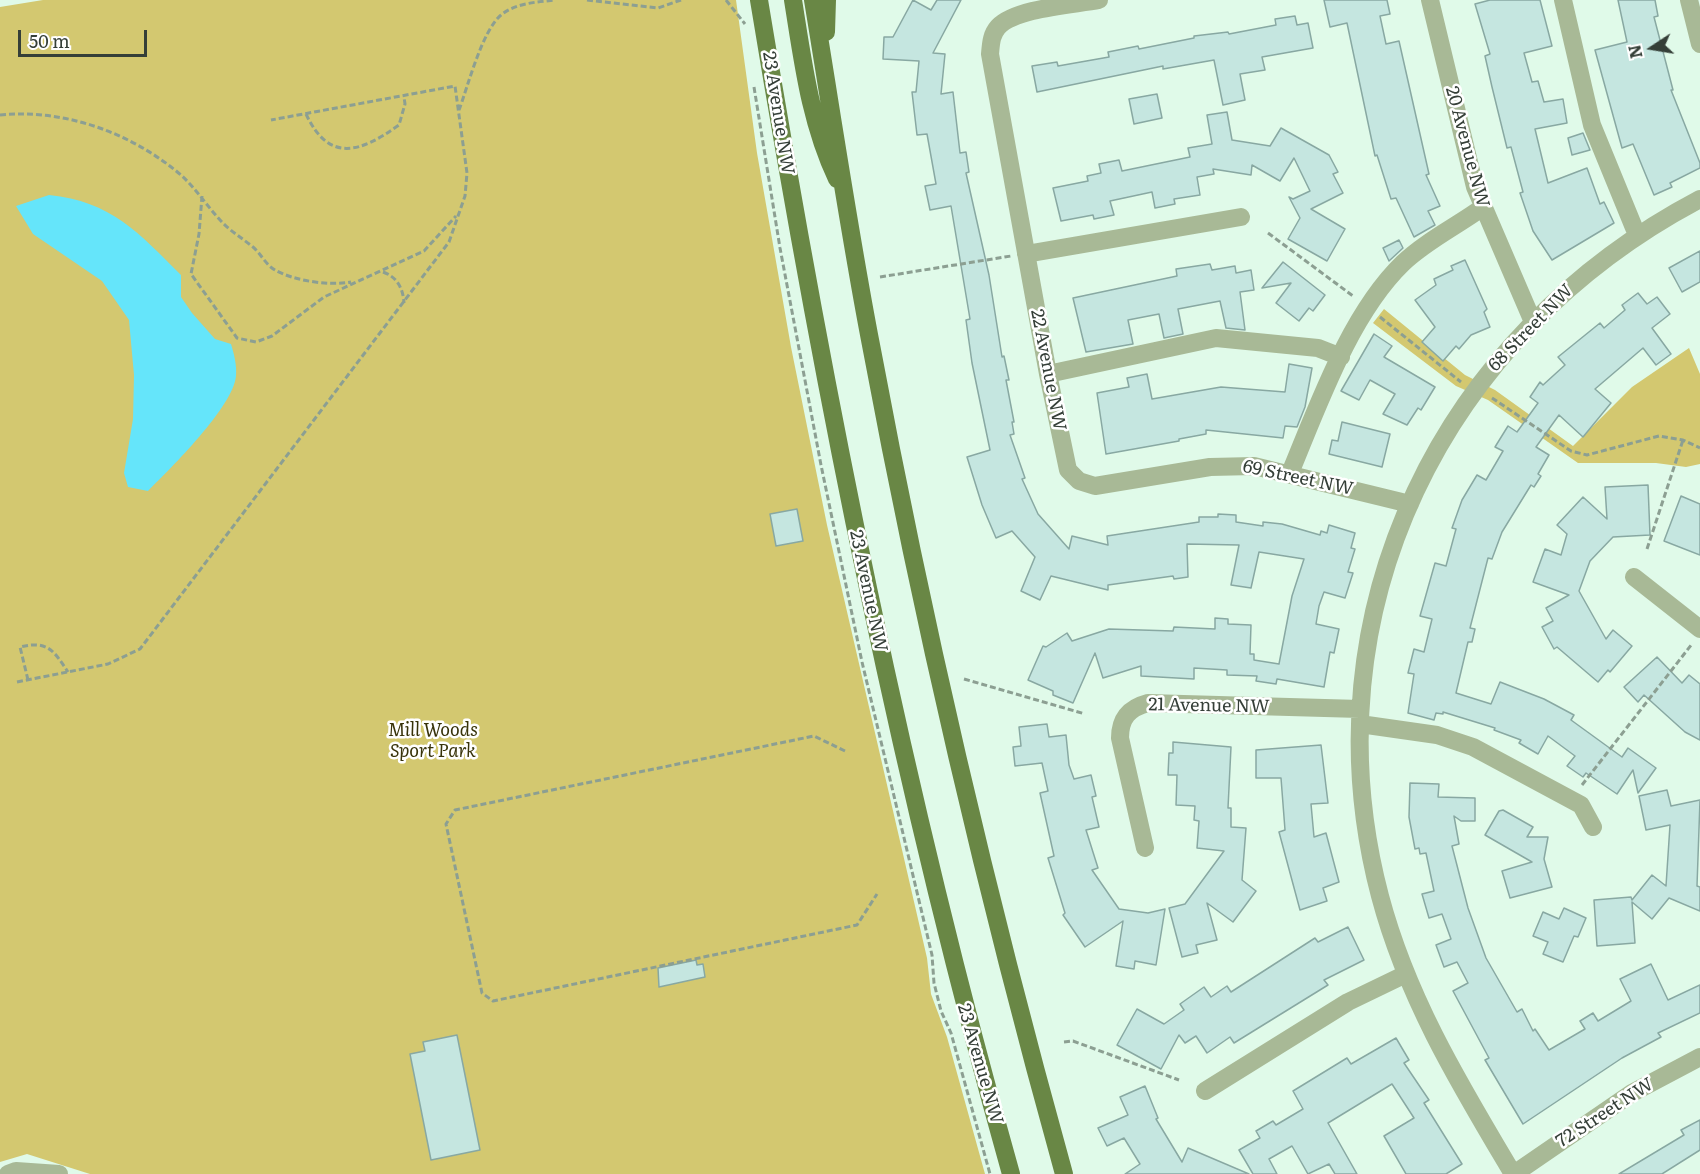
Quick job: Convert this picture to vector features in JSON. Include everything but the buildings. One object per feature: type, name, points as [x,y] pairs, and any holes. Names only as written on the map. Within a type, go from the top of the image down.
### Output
[{"type":"main road","name":"23 Avenue NW","points":[[759,0],[799,245],[881,654],[961,995],[1011,1174]]},
{"type":"main road","points":[[793,0],[808,92],[822,146],[846,197]]},
{"type":"main road","points":[[813,0],[870,343],[959,765],[1064,1174]]},
{"type":"main road","points":[[824,66],[827,0]]},
{"type":"street","name":"22 Avenue NW","points":[[1079,481],[1068,470],[1065,460],[1048,374],[1019,255],[990,54],[991,42],[998,28],[1012,18],[1099,0]]},
{"type":"street","name":"20 Avenue NW","points":[[1430,0],[1470,168],[1483,207],[1533,322]]},
{"type":"street","points":[[1563,0],[1592,125],[1637,235]]},
{"type":"street","points":[[1689,0],[1700,44]]},
{"type":"street","name":"68 Street NW","points":[[1410,504],[1451,426],[1475,389],[1533,322],[1563,291],[1637,235],[1700,199]]},
{"type":"street","points":[[1290,473],[1341,357],[1368,307],[1404,263],[1483,207]]},
{"type":"street","points":[[1019,255],[1241,217]]},
{"type":"street","points":[[1048,374],[1216,338],[1318,348],[1341,357]]},
{"type":"street","name":"69 Street NW","points":[[1079,481],[1087,485],[1106,485],[1233,465],[1254,466],[1410,504]]},
{"type":"street","points":[[1410,504],[1393,548],[1371,623],[1360,717],[1363,802],[1369,846],[1380,895],[1421,1013],[1445,1060],[1514,1174]]},
{"type":"street","points":[[1634,577],[1697,635]]},
{"type":"street","name":"21 Avenue NW","points":[[1145,848],[1120,738],[1121,722],[1135,706],[1148,703],[1360,717],[1437,735],[1473,747],[1581,805],[1593,827]]},
{"type":"street","points":[[1205,1091],[1348,1002],[1406,975]]},
{"type":"street","name":"72 Street NW","points":[[1514,1174],[1632,1093],[1700,1057]]},
{"type":"street","points":[[8,1174],[16,1171],[59,1174]]},
{"type":"path","points":[[459,112],[485,41],[500,15],[523,5],[555,0]]},
{"type":"path","points":[[586,0],[658,8],[681,0]]},
{"type":"path","points":[[17,682],[108,664],[140,648],[449,242],[465,196],[467,173],[455,86],[271,120]]},
{"type":"path","points":[[305,114],[315,134],[324,142],[330,146],[350,147],[367,143],[399,125],[405,104],[404,97]]},
{"type":"path","points":[[0,115],[57,117],[110,131],[163,161],[202,196],[223,224],[254,248],[274,270],[298,277],[338,283],[362,279]]},
{"type":"path","points":[[202,196],[199,234],[191,274],[237,338],[255,342],[266,340],[324,297],[424,251],[444,232],[459,212]]},
{"type":"path","points":[[880,277],[1019,255]]},
{"type":"path","points":[[381,271],[396,280],[404,294],[404,303]]},
{"type":"path","points":[[1488,396],[1571,451],[1587,455],[1659,436],[1683,440],[1700,448]]},
{"type":"path","points":[[1647,549],[1683,440]]},
{"type":"path","points":[[1577,791],[1697,635]]},
{"type":"path","points":[[28,681],[20,647],[39,644],[54,651],[68,672]]},
{"type":"path","points":[[964,679],[1085,714]]},
{"type":"path","points":[[845,751],[814,736],[455,810],[446,824],[482,993],[493,1001],[857,925],[877,894]]},
{"type":"path","points":[[936,989],[951,1033],[990,1174]]},
{"type":"path","points":[[1064,1042],[1084,1045],[1179,1080]]},
{"type":"green space","name":"Mill Woods Sport Park","points":[[43,0],[736,0],[757,153],[791,347],[827,525],[927,958],[931,994],[947,1037],[985,1174],[90,1174],[27,1154],[0,1162],[0,7]]},
{"type":"green space","points":[[1384,309],[1465,375],[1495,390],[1573,446],[1632,387],[1689,348],[1700,374],[1700,464],[1686,467],[1656,463],[1578,463],[1488,400],[1456,386],[1373,323]]},
{"type":"water","points":[[49,195],[90,204],[107,212],[137,233],[181,275],[181,297],[192,313],[215,339],[231,344],[236,364],[236,376],[224,404],[200,436],[148,491],[128,487],[124,473],[133,419],[134,375],[129,320],[102,281],[33,234],[16,206]]}]
